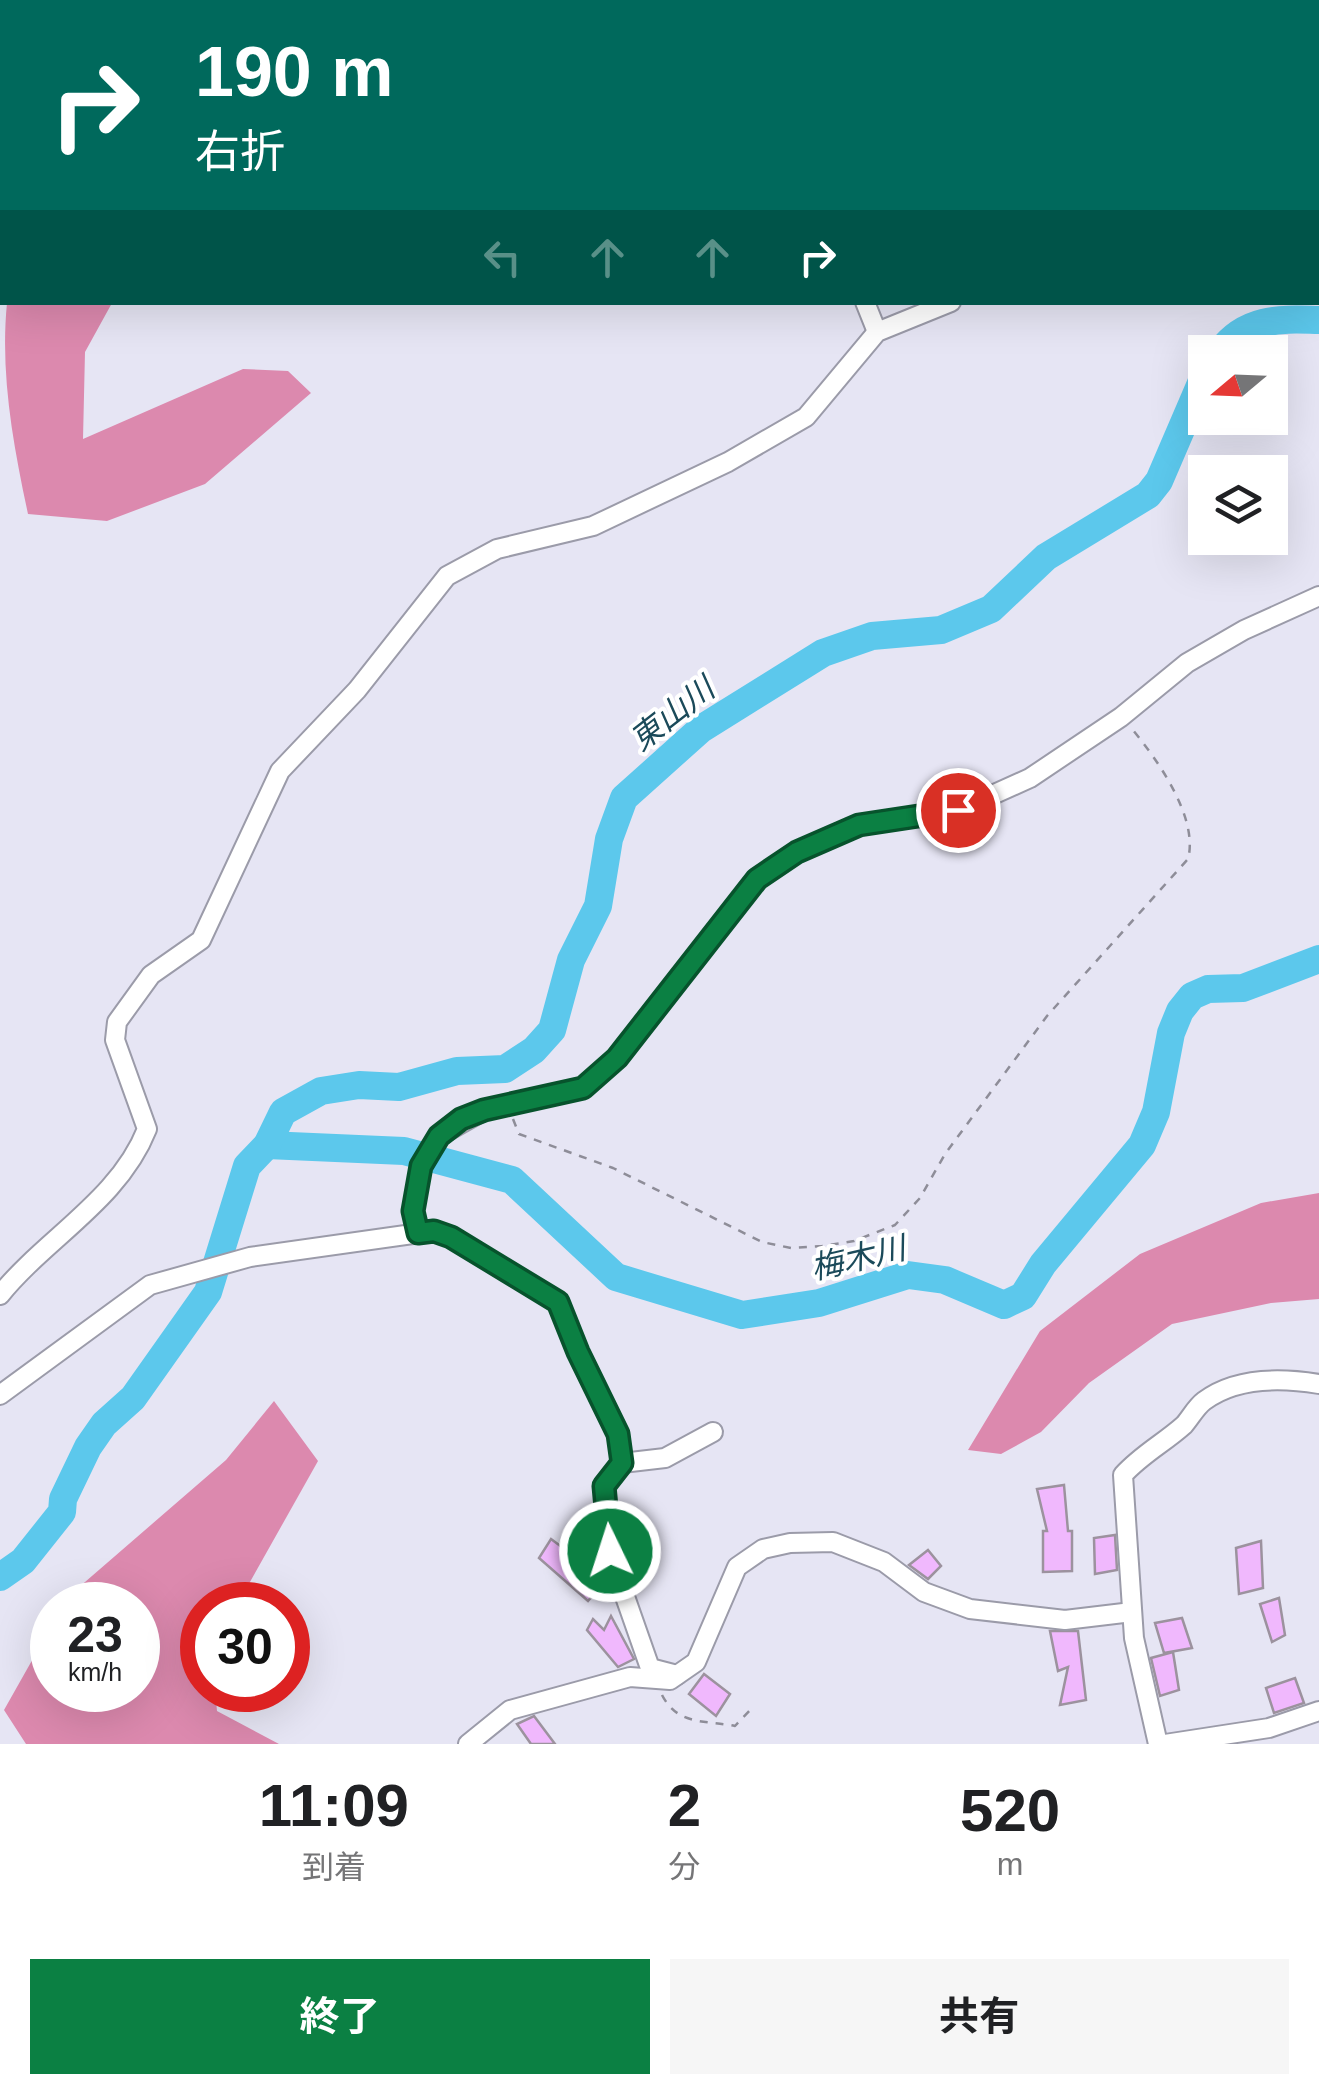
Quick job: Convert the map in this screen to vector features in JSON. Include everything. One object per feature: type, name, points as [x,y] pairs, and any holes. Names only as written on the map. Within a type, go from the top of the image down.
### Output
[{"type":"street","points":[[866,305],[877,332]]},
{"type":"street","points":[[0,1295],[119,1178],[141,1143],[146,1129],[114,1040],[117,1022],[128,1002],[151,975],[201,940],[280,771],[357,690],[448,576],[497,549],[593,526],[728,462],[806,417],[877,332],[944,305]]},
{"type":"street","points":[[418,1233],[413,1211],[421,1166],[439,1136],[461,1119],[506,1104],[583,1088],[617,1058],[757,879],[797,852],[859,825],[958,810],[1030,778],[1122,717],[1208,650],[1319,596]]},
{"type":"street","points":[[0,1396],[150,1285],[250,1257],[434,1231],[451,1237],[558,1302],[618,1434],[622,1463]]},
{"type":"street","points":[[1319,1384],[1282,1378],[1226,1389],[1202,1402],[1183,1426],[1145,1451],[1123,1476],[1132,1612],[1162,1744],[1269,1728],[1319,1711]]},
{"type":"street","points":[[677,1675],[650,1668],[610,1551],[604,1486],[622,1463],[665,1458],[713,1432]]},
{"type":"street","points":[[468,1744],[510,1710],[630,1677],[670,1680],[696,1662],[738,1567],[763,1549],[790,1543],[833,1542],[884,1562],[924,1592],[970,1609],[1065,1620],[1132,1612]]},
{"type":"path","points":[[506,1104],[518,1134],[612,1168],[762,1242],[791,1248],[822,1246],[854,1242],[896,1226],[920,1198],[945,1154],[1047,1016],[1188,859],[1188,836],[1170,781],[1122,717]]},
{"type":"path","points":[[653,1676],[669,1708],[686,1720],[735,1726],[753,1708]]},
{"type":"shaded area","points":[[7,305],[111,305],[85,352],[83,439],[243,369],[288,371],[311,393],[205,484],[107,521],[28,514],[13,435]]},
{"type":"shaded area","points":[[1319,1193],[1319,1299],[1271,1303],[1172,1324],[1089,1383],[1041,1432],[1001,1454],[968,1450],[1040,1331],[1140,1254],[1261,1203]]},
{"type":"shaded area","points":[[274,1401],[318,1461],[250,1582],[180,1582],[180,1712],[219,1712],[279,1744],[26,1744],[4,1710],[30,1664],[30,1712],[160,1712],[160,1582],[85,1582],[226,1460]]},
{"type":"building","points":[[1064,1485],[1068,1531],[1072,1531],[1072,1571],[1043,1572],[1043,1531],[1047,1531],[1037,1489]]},
{"type":"building","points":[[1115,1535],[1117,1570],[1095,1574],[1094,1538]]},
{"type":"building","points":[[551,1539],[606,1580],[588,1601],[539,1558]]},
{"type":"building","points":[[1261,1541],[1263,1588],[1239,1594],[1236,1548]]},
{"type":"building","points":[[928,1550],[941,1566],[928,1579],[909,1565]]},
{"type":"building","points":[[1279,1598],[1285,1635],[1272,1642],[1260,1604]]},
{"type":"building","points":[[611,1616],[634,1659],[618,1667],[587,1630],[593,1619],[604,1630]]},
{"type":"building","points":[[1182,1618],[1192,1648],[1164,1653],[1155,1623]]},
{"type":"building","points":[[1050,1631],[1078,1631],[1086,1700],[1060,1705],[1068,1667],[1058,1671]]},
{"type":"building","points":[[1173,1652],[1179,1690],[1160,1696],[1151,1658]]},
{"type":"building","points":[[704,1674],[730,1694],[716,1716],[689,1694]]},
{"type":"building","points":[[1295,1678],[1304,1703],[1274,1713],[1266,1688]]},
{"type":"building","points":[[534,1716],[555,1744],[531,1744],[517,1724]]},
{"type":"waterway","name":"東山川","points":[[1237,335],[1265,322],[1319,320]]},
{"type":"waterway","name":"東山川","points":[[0,1577],[23,1561],[62,1512],[63,1499],[88,1447],[104,1424],[133,1398],[208,1292],[247,1166],[267,1145],[283,1112],[321,1091],[359,1085],[399,1087],[457,1071],[505,1069],[534,1050],[552,1030],[571,960],[598,906],[609,839],[624,798],[701,729],[823,653],[872,636],[941,630],[991,609],[1046,557],[1148,495],[1159,481],[1188,414]]},
{"type":"waterway","name":"梅木川","points":[[267,1145],[404,1151],[512,1180],[616,1277],[742,1315],[819,1303],[908,1275],[945,1280],[1004,1305],[1023,1296],[1043,1264],[1142,1145],[1156,1112],[1171,1033],[1180,1011],[1192,996],[1208,989],[1243,988],[1319,959]]},
{"type":"route","points":[[610,1551],[604,1486],[622,1463],[618,1434],[558,1302],[451,1237],[434,1231],[418,1233],[413,1211],[421,1166],[439,1136],[461,1119],[506,1104],[583,1088],[617,1058],[632,1033],[757,879],[797,852],[859,825],[958,810]]}]
